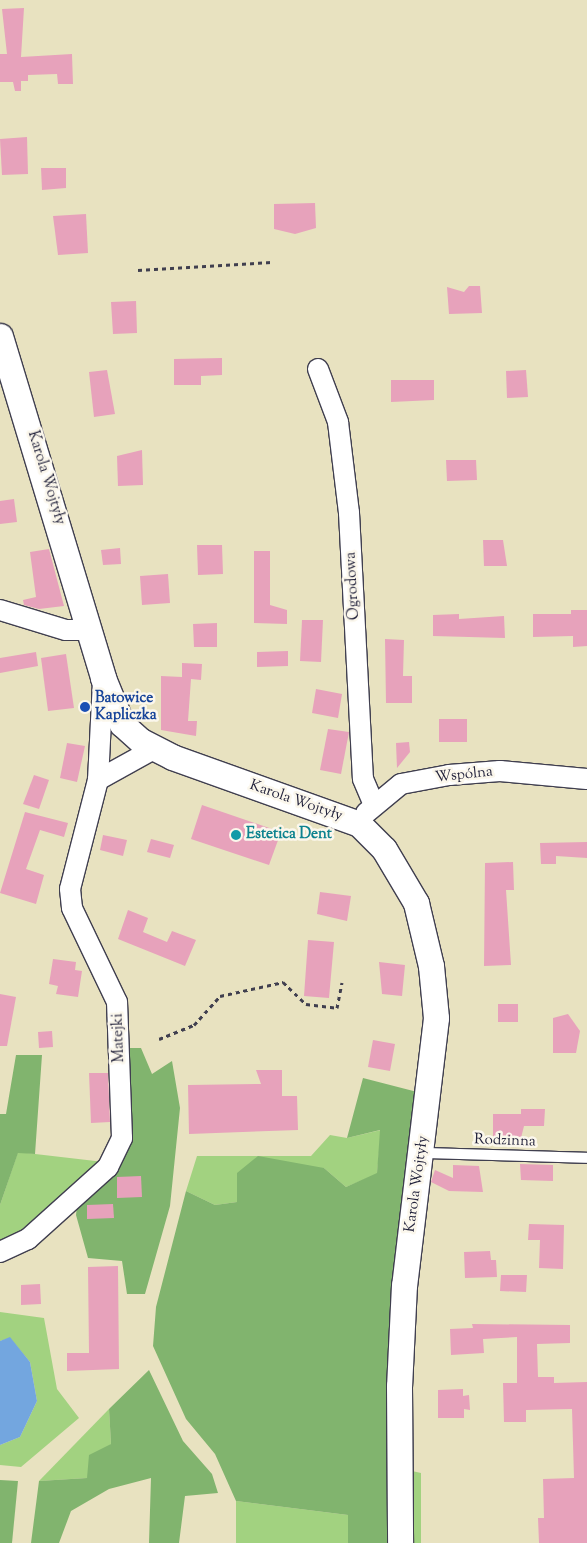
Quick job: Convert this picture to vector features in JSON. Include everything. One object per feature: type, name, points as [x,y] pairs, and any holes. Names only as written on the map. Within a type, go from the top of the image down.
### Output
[{"type":"street","name":"Karola Wojtyły","points":[[0,336],[103,678],[122,724],[154,749],[359,824],[384,848],[408,884],[423,926],[436,1018],[423,1153],[409,1237],[400,1362],[400,1543]]},
{"type":"street","name":"Ogrodowa","points":[[318,369],[338,422],[349,513],[363,779],[374,805]]},
{"type":"street","points":[[0,610],[66,630],[90,630]]},
{"type":"street","name":"Matejki","points":[[0,1252],[28,1239],[108,1167],[122,1138],[117,1002],[72,908],[70,889],[98,780],[103,678]]},
{"type":"street","points":[[98,780],[154,749]]},
{"type":"street","name":"Wspólna","points":[[359,824],[374,805],[401,784],[449,775],[500,771],[587,778]]},
{"type":"lane","name":"Rodzinna","points":[[423,1153],[587,1158]]},
{"type":"path","points":[[138,270],[272,262]]},
{"type":"path","points":[[159,1039],[194,1024],[220,996],[283,982],[306,1004],[337,1008],[342,982]]},
{"type":"green space","points":[[124,1048],[141,1048],[152,1074],[172,1061],[180,1108],[170,1206],[145,1294],[127,1294],[122,1261],[88,1258],[76,1215],[77,1206],[118,1166],[129,1148]]},
{"type":"green space","points":[[16,1055],[42,1055],[35,1154],[18,1153],[0,1205],[0,1114],[6,1114]]},
{"type":"green space","points":[[363,1078],[425,1094],[391,1543],[348,1543],[348,1515],[236,1501],[215,1454],[186,1419],[153,1346],[156,1307],[186,1191],[215,1205],[237,1202],[237,1173],[258,1156],[324,1168],[346,1187],[377,1173],[380,1130],[347,1138]]},
{"type":"green space","points":[[381,1130],[377,1174],[346,1187],[324,1168],[237,1173],[237,1202],[215,1205],[186,1191],[197,1156],[311,1156],[330,1135],[347,1138]]},
{"type":"green space","points":[[18,1152],[104,1162],[25,1235],[0,1245],[0,1205]]},
{"type":"green space","points":[[0,1312],[44,1318],[57,1389],[79,1418],[21,1467],[0,1465],[0,1445],[20,1437],[37,1401],[30,1362],[10,1338],[0,1341]]},
{"type":"green space","points":[[149,1370],[183,1441],[212,1474],[218,1493],[185,1496],[179,1543],[149,1543],[151,1478],[109,1489],[71,1511],[59,1543],[31,1543],[39,1481],[87,1478],[89,1455],[111,1444],[109,1409]]},
{"type":"green space","points":[[109,1409],[111,1444],[87,1478],[39,1481]]},
{"type":"green space","points":[[412,1471],[421,1473],[421,1543],[408,1543]]},
{"type":"green space","points":[[0,1480],[18,1481],[12,1543],[0,1543]]},
{"type":"green space","points":[[236,1501],[348,1515],[348,1543],[236,1543]]},
{"type":"water","points":[[10,1337],[30,1362],[37,1401],[20,1437],[0,1445],[0,1341]]},
{"type":"building","points":[[24,8],[21,57],[72,54],[73,84],[58,84],[57,74],[28,75],[28,81],[21,81],[21,91],[15,91],[13,82],[0,82],[0,54],[7,54],[2,9]]},
{"type":"building","points":[[27,137],[28,174],[2,175],[0,139]]},
{"type":"building","points":[[41,168],[66,168],[66,188],[42,190]]},
{"type":"building","points":[[315,203],[316,228],[295,234],[274,229],[274,204]]},
{"type":"building","points":[[86,214],[88,253],[58,255],[53,216]]},
{"type":"building","points":[[469,286],[480,286],[482,313],[449,314],[447,287],[464,292]]},
{"type":"building","points":[[136,301],[137,333],[113,334],[111,302]]},
{"type":"building","points":[[222,358],[222,375],[201,376],[201,385],[174,385],[174,359]]},
{"type":"building","points":[[107,370],[115,414],[94,417],[89,372]]},
{"type":"building","points":[[526,370],[528,397],[507,398],[506,371]]},
{"type":"building","points":[[391,380],[434,380],[434,400],[391,402]]},
{"type":"building","points":[[142,450],[143,485],[118,486],[117,456]]},
{"type":"building","points":[[446,460],[476,460],[477,480],[447,481]]},
{"type":"building","points":[[14,499],[17,522],[0,524],[0,501]]},
{"type":"building","points":[[483,540],[503,540],[507,566],[484,566]]},
{"type":"building","points":[[197,545],[222,545],[223,574],[198,575]]},
{"type":"building","points":[[120,548],[121,564],[103,565],[101,550]]},
{"type":"building","points":[[49,549],[64,606],[39,609],[24,605],[23,600],[36,597],[30,552]]},
{"type":"building","points":[[254,551],[270,551],[270,605],[287,610],[287,624],[254,623]]},
{"type":"building","points":[[168,574],[170,603],[142,605],[140,576]]},
{"type":"building","points":[[571,610],[587,610],[587,646],[573,647],[573,636],[533,637],[533,614],[571,614]]},
{"type":"building","points":[[459,614],[459,619],[504,616],[505,638],[433,636],[433,615]]},
{"type":"building","points":[[302,620],[323,620],[321,662],[300,661]]},
{"type":"building","points":[[217,623],[217,647],[194,647],[193,624]]},
{"type":"building","points":[[385,639],[404,640],[403,676],[412,676],[412,703],[386,703]]},
{"type":"building","points":[[288,651],[288,666],[257,667],[257,652]]},
{"type":"building","points":[[36,652],[38,666],[0,673],[0,658]]},
{"type":"building","points":[[66,654],[74,708],[48,711],[41,658]]},
{"type":"building","points":[[182,663],[202,664],[201,680],[191,679],[188,721],[197,721],[196,736],[161,730],[161,676],[182,677]]},
{"type":"building","points":[[316,689],[342,694],[338,718],[312,713]]},
{"type":"building","points":[[439,719],[467,719],[467,742],[439,742]]},
{"type":"building","points":[[328,729],[349,732],[341,774],[320,770]]},
{"type":"building","points":[[409,742],[410,752],[397,768],[396,743]]},
{"type":"building","points":[[67,743],[85,746],[77,782],[60,778]]},
{"type":"building","points":[[34,775],[49,780],[39,809],[23,804]]},
{"type":"building","name":"Estetica Dent","points":[[202,805],[281,832],[269,865],[191,839]]},
{"type":"building","points":[[25,812],[68,823],[64,837],[40,830],[26,869],[44,875],[36,904],[0,893]]},
{"type":"building","points":[[103,835],[127,840],[123,856],[100,850]]},
{"type":"building","points":[[151,839],[174,845],[170,858],[147,852]]},
{"type":"building","points":[[587,842],[587,858],[556,856],[556,864],[541,864],[540,843]]},
{"type":"building","points":[[513,862],[514,890],[506,890],[511,965],[484,966],[485,863]]},
{"type":"building","points":[[320,892],[351,896],[347,921],[317,914]]},
{"type":"building","points":[[128,910],[148,918],[143,932],[167,942],[172,931],[196,940],[185,966],[118,939]]},
{"type":"building","points":[[308,940],[334,942],[329,998],[304,996]]},
{"type":"building","points":[[53,959],[76,962],[75,970],[82,971],[78,997],[56,994],[58,986],[49,984]]},
{"type":"building","points":[[379,962],[405,965],[402,996],[382,994]]},
{"type":"building","points":[[0,994],[16,997],[7,1046],[0,1046]]},
{"type":"building","points":[[498,1004],[518,1004],[518,1022],[498,1022]]},
{"type":"building","points":[[568,1014],[580,1031],[576,1053],[553,1053],[553,1018]]},
{"type":"building","points":[[52,1031],[53,1047],[39,1048],[38,1032]]},
{"type":"building","points":[[373,1040],[395,1044],[390,1071],[368,1067]]},
{"type":"building","points":[[256,1070],[282,1070],[282,1096],[297,1096],[298,1130],[189,1134],[188,1085],[261,1084]]},
{"type":"building","points":[[89,1073],[108,1073],[110,1122],[91,1123]]},
{"type":"building","points":[[521,1109],[545,1109],[544,1126],[524,1126],[520,1142],[493,1141],[493,1114],[521,1114]]},
{"type":"building","points":[[520,1164],[553,1165],[553,1181],[521,1180]]},
{"type":"building","points":[[453,1165],[479,1166],[483,1192],[449,1191],[431,1182],[435,1170],[453,1178]]},
{"type":"building","points":[[141,1176],[142,1197],[117,1198],[117,1177]]},
{"type":"building","points":[[113,1204],[114,1218],[87,1219],[87,1205]]},
{"type":"building","points":[[529,1224],[564,1225],[563,1269],[539,1268],[540,1240],[528,1240]]},
{"type":"building","points":[[490,1251],[491,1260],[496,1260],[497,1277],[465,1278],[464,1252]]},
{"type":"building","points":[[118,1266],[119,1369],[67,1371],[67,1353],[89,1353],[88,1267]]},
{"type":"building","points":[[501,1275],[527,1275],[526,1292],[500,1291]]},
{"type":"building","points":[[40,1284],[41,1304],[21,1305],[21,1285]]},
{"type":"building","points":[[472,1324],[570,1325],[570,1343],[537,1344],[538,1377],[554,1377],[554,1383],[587,1382],[587,1543],[539,1543],[538,1518],[544,1518],[543,1479],[574,1478],[572,1409],[526,1410],[526,1422],[504,1422],[503,1383],[517,1383],[517,1337],[483,1339],[484,1353],[451,1355],[450,1329],[473,1328]]},
{"type":"building","points":[[463,1389],[463,1396],[469,1395],[470,1410],[464,1409],[464,1418],[438,1418],[438,1390]]},
{"type":"place","name":"Batowice Kapliczka","points":[[85,707]]},
{"type":"place","name":"Estetica Dent","points":[[236,835]]}]
